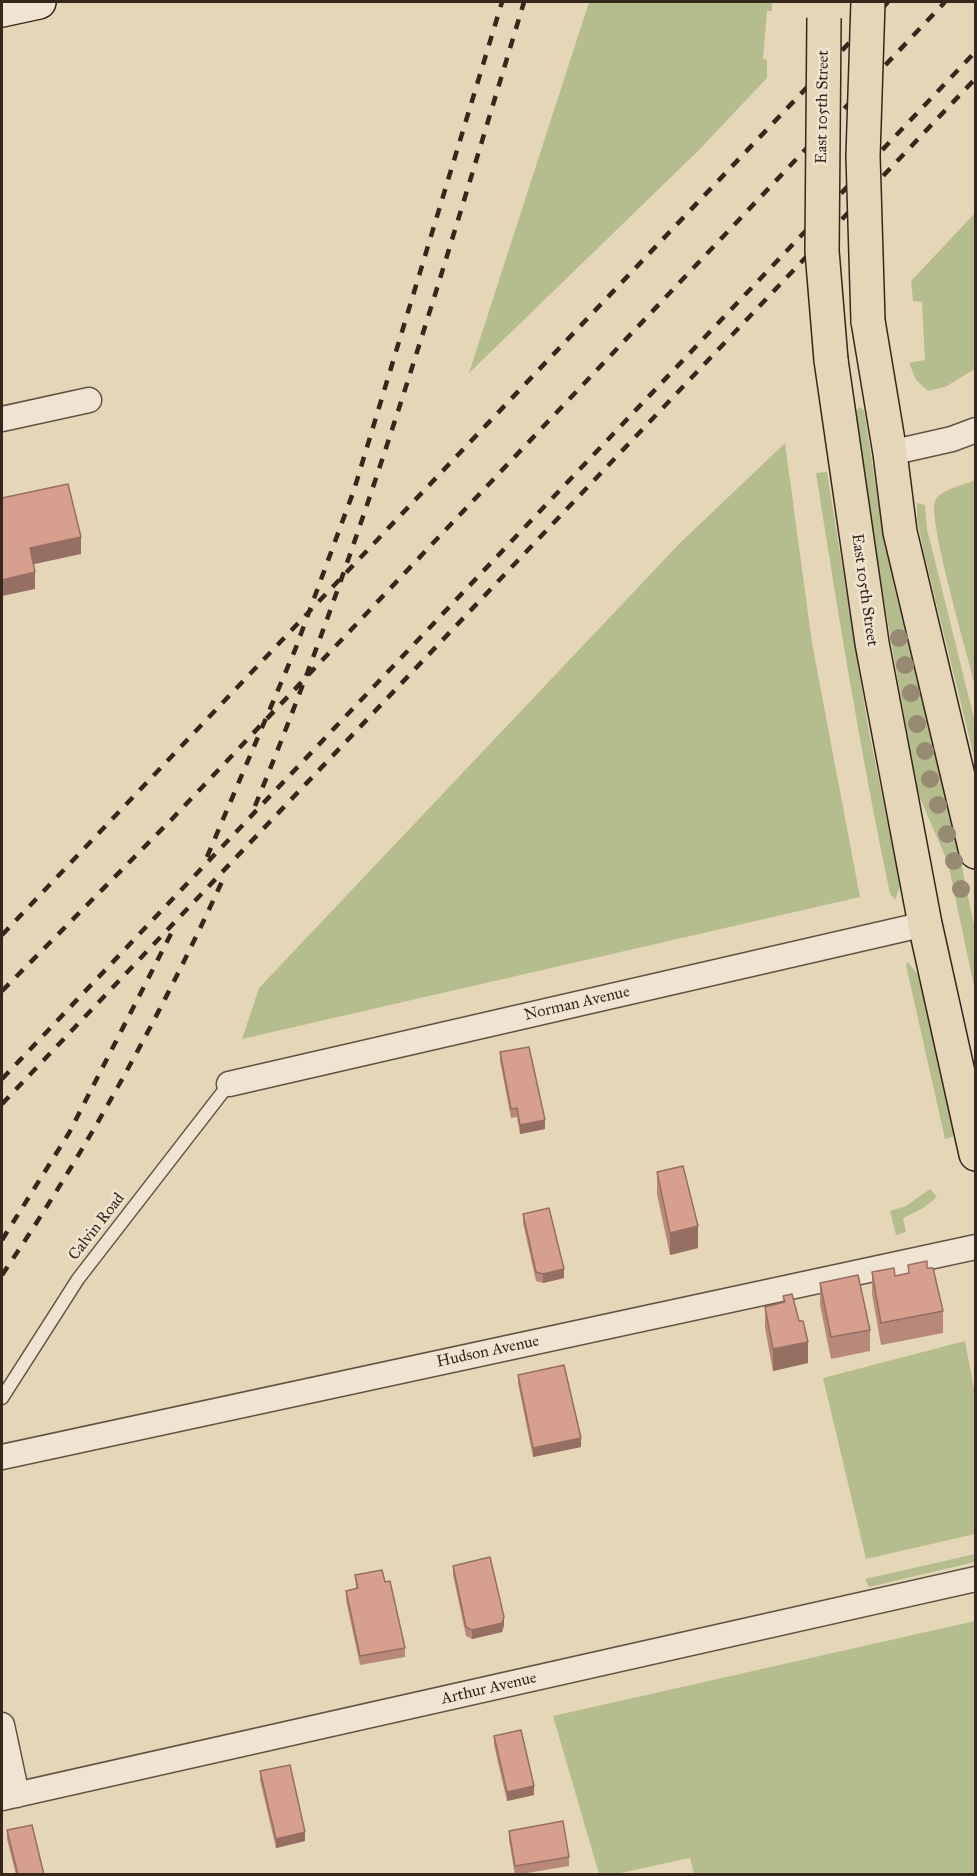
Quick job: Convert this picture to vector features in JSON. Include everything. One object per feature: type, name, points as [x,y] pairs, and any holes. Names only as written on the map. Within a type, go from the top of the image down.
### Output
[{"type":"main road","points":[[868,2],[863,156],[868,321],[890,453],[900,532],[975,852]]},
{"type":"main road","name":"East 105th Street","points":[[824,10],[822,251],[831,360],[872,643],[925,924],[975,1154]]},
{"type":"street","points":[[2,10],[39,2]]},
{"type":"street","points":[[2,419],[89,400]]},
{"type":"street","points":[[890,453],[952,439],[975,430]]},
{"type":"street","name":"Norman Avenue","points":[[229,1084],[925,924]]},
{"type":"street","name":"Hudson Avenue","points":[[2,1457],[975,1247]]},
{"type":"street","name":"Arthur Avenue","points":[[9,1797],[975,1579]]},
{"type":"street","points":[[2,1725],[9,1797]]},
{"type":"lane","name":"Calvin Road","points":[[2,1398],[78,1279],[229,1084]]},
{"type":"green space","points":[[589,2],[772,2],[772,11],[767,11],[763,59],[767,60],[767,78],[699,150],[469,373]]},
{"type":"green space","points":[[975,213],[975,369],[945,387],[928,391],[916,380],[909,363],[925,360],[922,302],[913,301],[911,281]]},
{"type":"green space","points":[[859,407],[864,410],[884,539],[895,590],[944,780],[975,930],[975,991],[948,863],[917,791],[872,531],[855,413]]},
{"type":"green space","points":[[785,443],[812,643],[860,897],[242,1039],[259,988],[680,543]]},
{"type":"green space","points":[[827,472],[868,727],[899,878],[900,886],[895,900],[890,894],[869,789],[824,526],[816,473]]},
{"type":"green space","points":[[975,480],[975,686],[950,590],[934,513],[935,501],[942,493]]},
{"type":"green space","points":[[917,503],[925,505],[927,529],[975,722],[975,761],[924,553],[917,519]]},
{"type":"green space","points":[[908,962],[922,980],[955,1136],[945,1139],[906,965]]},
{"type":"green space","points":[[930,1189],[937,1197],[923,1208],[903,1218],[906,1232],[896,1235],[890,1211],[906,1206]]},
{"type":"green space","points":[[965,1341],[975,1394],[975,1534],[866,1559],[823,1378]]},
{"type":"green space","points":[[975,1554],[975,1562],[869,1587],[865,1579]]},
{"type":"green space","points":[[975,1621],[975,1874],[694,1874],[690,1858],[616,1874],[599,1874],[553,1716]]},
{"type":"building","points":[[68,484],[81,537],[30,548],[35,572],[2,580],[2,498]]},
{"type":"building","points":[[529,1047],[545,1120],[520,1125],[517,1108],[511,1109],[500,1052]]},
{"type":"building","points":[[683,1166],[698,1226],[670,1233],[657,1172]]},
{"type":"building","points":[[549,1208],[564,1269],[543,1274],[536,1272],[523,1214]]},
{"type":"building","points":[[927,1261],[927,1268],[933,1268],[943,1311],[881,1323],[872,1272],[894,1268],[895,1276],[909,1273],[908,1265]]},
{"type":"building","points":[[858,1275],[870,1330],[831,1337],[820,1283]]},
{"type":"building","points":[[792,1294],[799,1321],[803,1321],[808,1342],[773,1349],[765,1307],[785,1302],[783,1296]]},
{"type":"building","points":[[564,1365],[581,1438],[533,1448],[518,1375]]},
{"type":"building","points":[[490,1557],[504,1617],[502,1623],[472,1630],[466,1627],[453,1566]]},
{"type":"building","points":[[382,1570],[385,1582],[390,1581],[405,1648],[360,1656],[346,1591],[358,1588],[355,1575]]},
{"type":"building","points":[[521,1730],[534,1786],[507,1792],[494,1736]]},
{"type":"building","points":[[290,1765],[305,1832],[276,1839],[260,1771]]},
{"type":"building","points":[[563,1821],[569,1857],[515,1866],[509,1831]]},
{"type":"building","points":[[32,1825],[44,1875],[18,1875],[7,1830]]},
{"type":"railway","points":[[207,857],[295,650],[354,490],[502,2]]},
{"type":"railway","points":[[255,806],[331,608],[366,508],[431,306],[524,2]]},
{"type":"railway","points":[[2,935],[888,2]]},
{"type":"railway","points":[[2,991],[172,819],[945,2]]},
{"type":"railway","points":[[2,1079],[976,51]]},
{"type":"railway","points":[[2,1104],[976,78]]},
{"type":"railway","points":[[2,1275],[64,1179],[122,1080],[175,979],[225,875]]},
{"type":"railway","points":[[2,1240],[69,1133],[174,928]]}]
